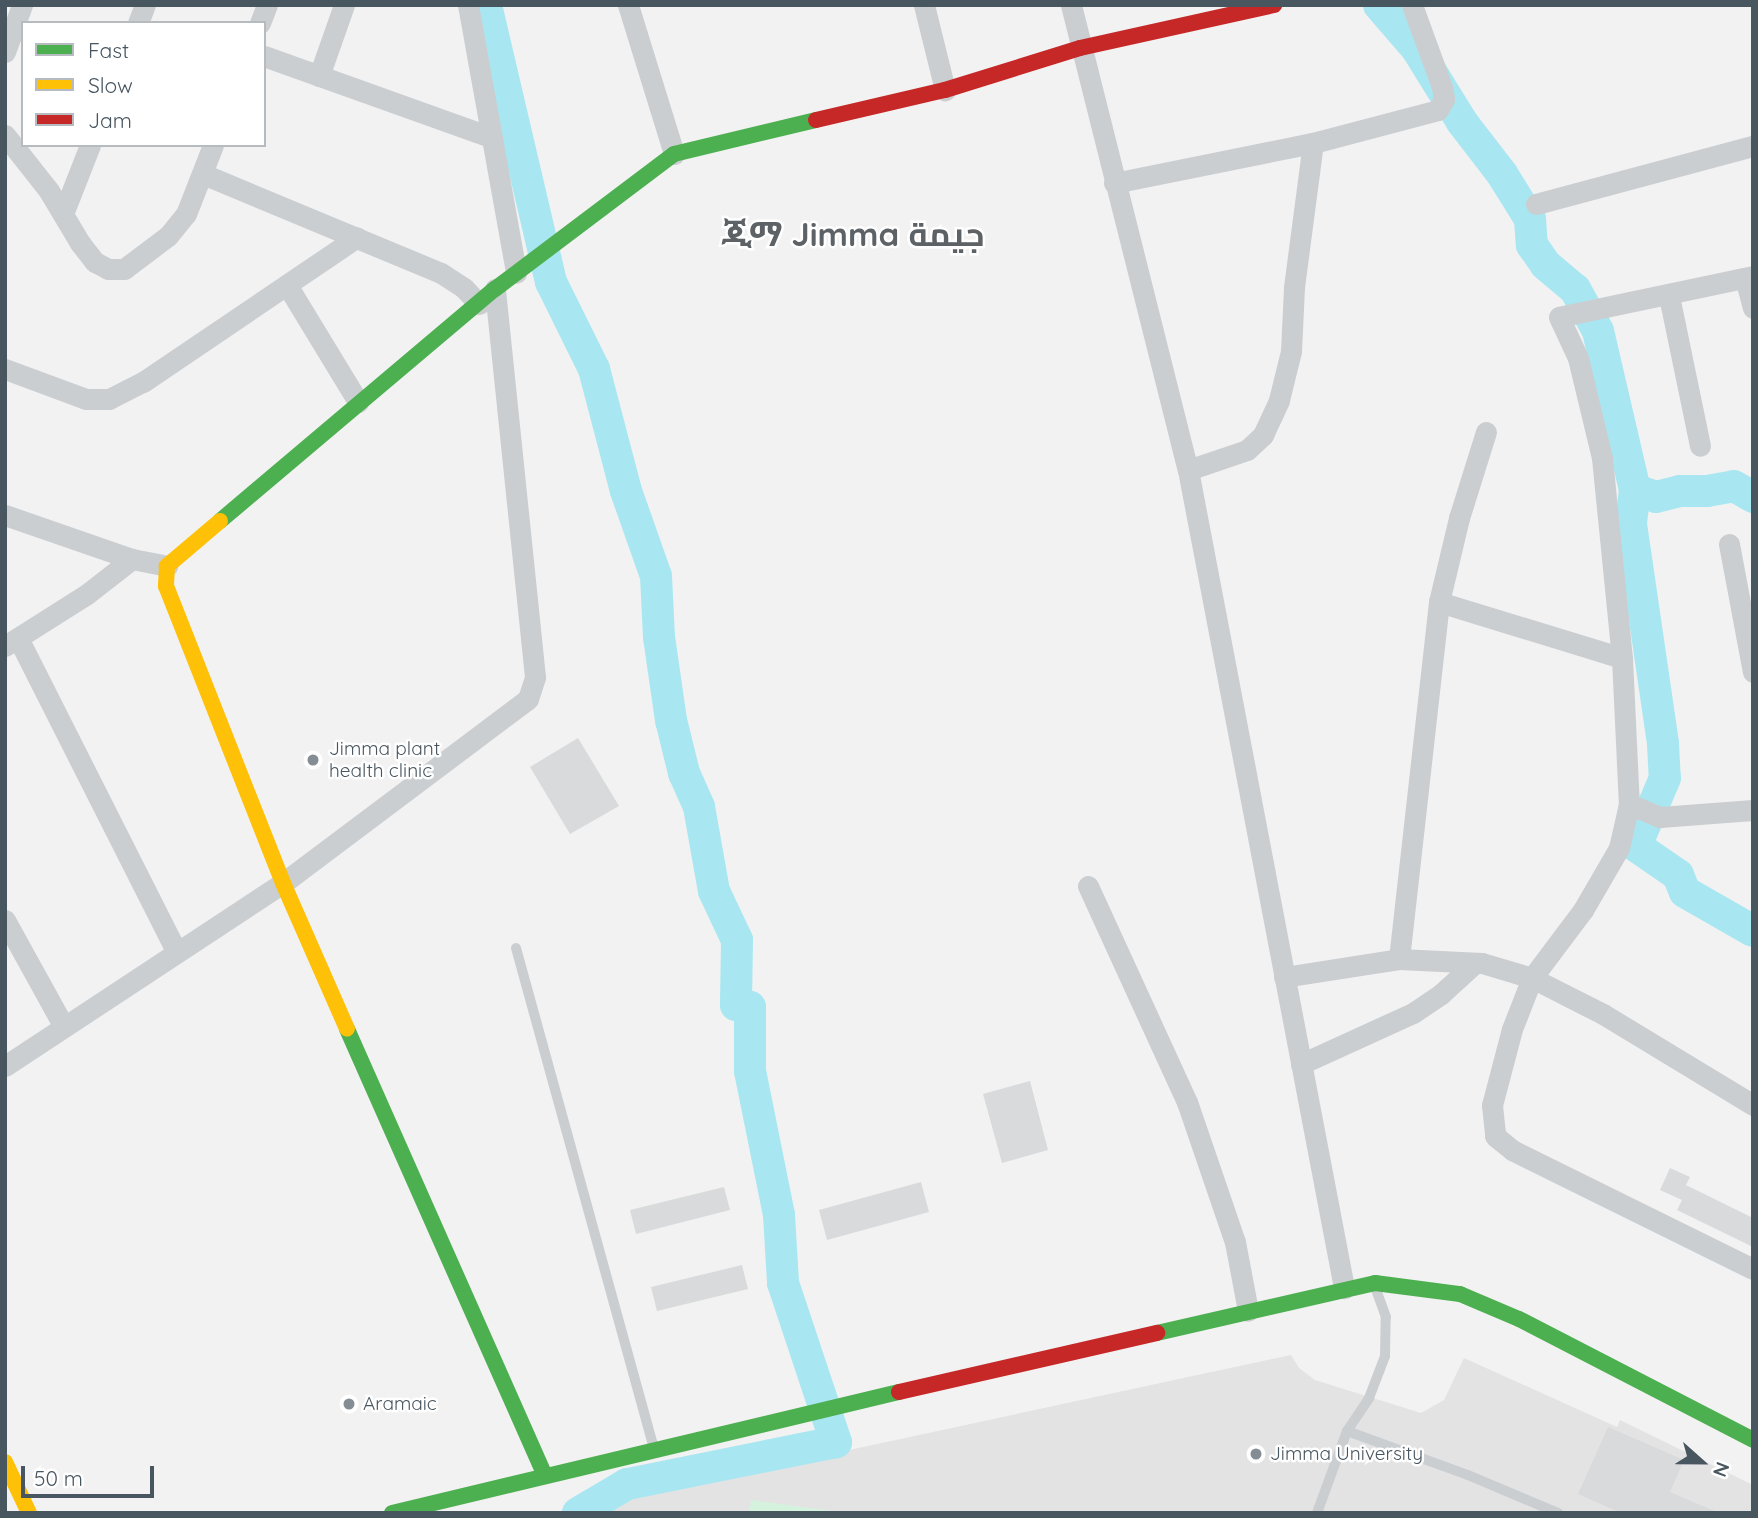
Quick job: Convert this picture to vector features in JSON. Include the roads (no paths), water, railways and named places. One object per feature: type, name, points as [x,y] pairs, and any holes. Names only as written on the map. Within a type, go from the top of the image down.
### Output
[{"type":"main road","points":[[544,1474],[283,883],[166,586],[167,566],[358,402],[487,297],[674,154],[945,90],[1080,48],[1209,13],[1274,5]]},
{"type":"main road","points":[[392,1513],[654,1448],[1375,1283],[1407,1284],[1460,1294],[1519,1319],[1753,1440]]},
{"type":"main road","points":[[5,1462],[29,1513]]},
{"type":"street","points":[[5,52],[22,5]]},
{"type":"street","points":[[468,5],[490,137],[524,268]]},
{"type":"street","points":[[628,5],[674,154]]},
{"type":"street","points":[[924,5],[945,90]]},
{"type":"street","points":[[1071,5],[1188,470],[1344,1288]]},
{"type":"street","points":[[1114,183],[1312,144],[1438,110],[1443,93],[1412,5]]},
{"type":"street","points":[[319,76],[343,6]]},
{"type":"street","points":[[266,57],[490,137]]},
{"type":"street","points":[[5,135],[95,262],[108,269],[124,269],[168,236],[186,214],[213,147]]},
{"type":"street","points":[[1188,470],[1247,450],[1262,435],[1279,400],[1291,351],[1294,287],[1312,144]]},
{"type":"street","points":[[1536,204],[1753,146]]},
{"type":"street","points":[[63,214],[89,147]]},
{"type":"street","points":[[5,1066],[283,883],[528,699],[536,677],[487,297],[464,288],[441,273],[202,174]]},
{"type":"street","points":[[5,369],[86,399],[109,399],[143,382],[357,237]]},
{"type":"street","points":[[1753,308],[1749,277],[1669,296],[1559,317],[1578,358],[1602,458],[1622,658],[1629,803],[1615,856],[1583,909],[1531,978],[1512,1029],[1492,1105],[1495,1136],[1512,1150],[1753,1269]]},
{"type":"street","points":[[287,285],[358,402]]},
{"type":"street","points":[[1669,296],[1700,446]]},
{"type":"street","points":[[1399,959],[1439,602],[1460,518],[1486,432]]},
{"type":"street","points":[[5,515],[132,559],[167,566]]},
{"type":"street","points":[[1729,544],[1753,672]]},
{"type":"street","points":[[132,559],[87,594],[11,642],[176,951]]},
{"type":"street","points":[[1439,602],[1622,658]]},
{"type":"street","points":[[1629,803],[1660,817],[1753,810]]},
{"type":"street","points":[[1088,886],[1187,1102],[1235,1242],[1248,1311]]},
{"type":"street","points":[[5,920],[64,1027]]},
{"type":"street","points":[[1284,977],[1399,959],[1475,963],[1531,978],[1603,1014],[1753,1105]]},
{"type":"street","points":[[1301,1064],[1413,1013],[1441,994],[1475,963]]},
{"type":"lane","points":[[516,948],[654,1448]]},
{"type":"lane","points":[[1317,1513],[1347,1431],[1369,1398],[1385,1356],[1386,1317],[1375,1283]]},
{"type":"lane","points":[[1347,1431],[1468,1475],[1555,1512]]},
{"type":"waterway","points":[[486,5],[551,282],[594,369],[626,491],[656,576],[659,637],[671,720],[684,773],[699,807],[714,891],[737,940],[736,1005],[750,1007],[750,1071],[779,1215],[783,1283],[836,1442],[627,1484],[578,1513]]},
{"type":"waterway","points":[[1379,5],[1417,49],[1462,122],[1502,174],[1530,219],[1532,245],[1546,265],[1575,289],[1598,331],[1635,490],[1656,497],[1680,491],[1707,491],[1734,486],[1753,497]]},
{"type":"waterway","points":[[1635,490],[1631,524],[1663,744],[1665,778],[1636,846],[1678,875],[1685,892],[1753,931]]},
{"type":"place","name":"Jimma plant health clinic","points":[[313,760]]},
{"type":"place","name":"Aramaic","points":[[349,1404]]},
{"type":"place","name":"Jimma University","points":[[1256,1454]]},
{"type":"district","name":"ጂማ Jimma جيمة","points":[[853,234]]}]
